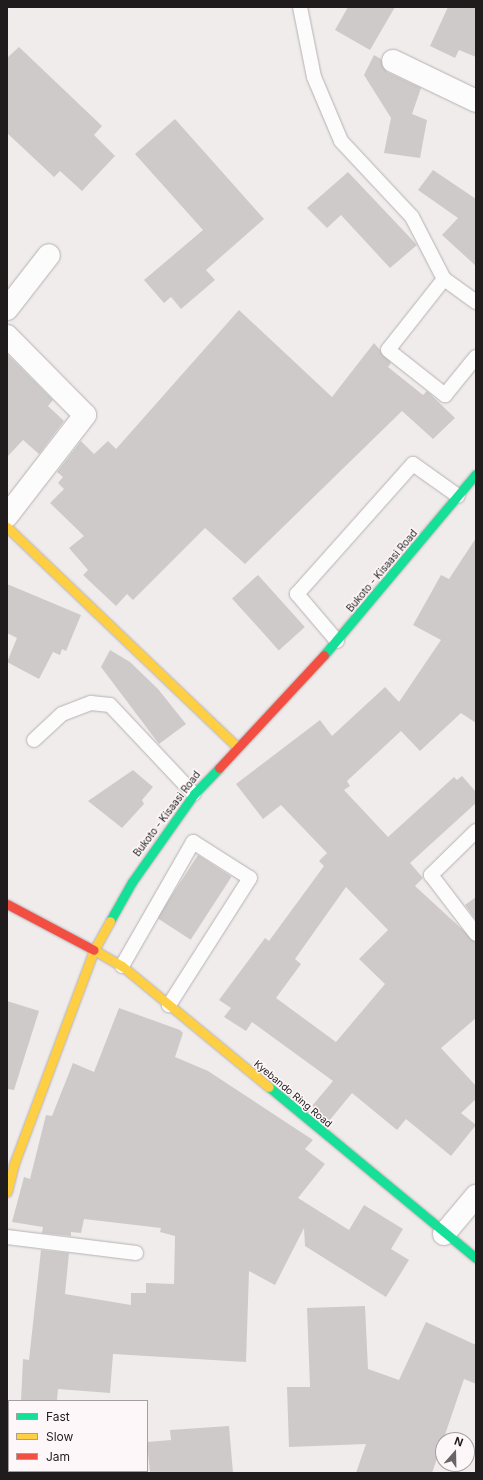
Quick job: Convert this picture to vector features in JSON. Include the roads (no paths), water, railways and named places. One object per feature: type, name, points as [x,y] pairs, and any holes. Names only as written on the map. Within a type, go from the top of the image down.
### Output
[{"type":"main road","name":"Bukoto - Kisaasi Road","points":[[7,1192],[14,1164],[94,950],[132,882],[194,794],[236,746],[337,641],[476,474]]},
{"type":"main road","points":[[7,527],[236,746]]},
{"type":"main road","name":"Kyebando Ring Road","points":[[7,904],[122,966],[444,1234],[476,1258]]},
{"type":"street","points":[[393,61],[476,101]]},
{"type":"street","points":[[7,309],[49,255]]},
{"type":"street","points":[[7,336],[85,415],[7,516]]},
{"type":"street","points":[[444,1234],[476,1196]]},
{"type":"lane","points":[[300,7],[314,78],[341,141],[412,218],[444,279],[476,302]]},
{"type":"lane","points":[[444,279],[388,350],[445,394],[476,356]]},
{"type":"lane","points":[[337,641],[297,594],[414,464],[458,496]]},
{"type":"lane","points":[[34,740],[62,714],[91,703],[110,705],[194,794]]},
{"type":"lane","points":[[476,831],[431,875],[476,934]]},
{"type":"lane","points":[[122,966],[192,842],[250,878],[169,1005]]},
{"type":"lane","points":[[7,1237],[136,1253]]}]
